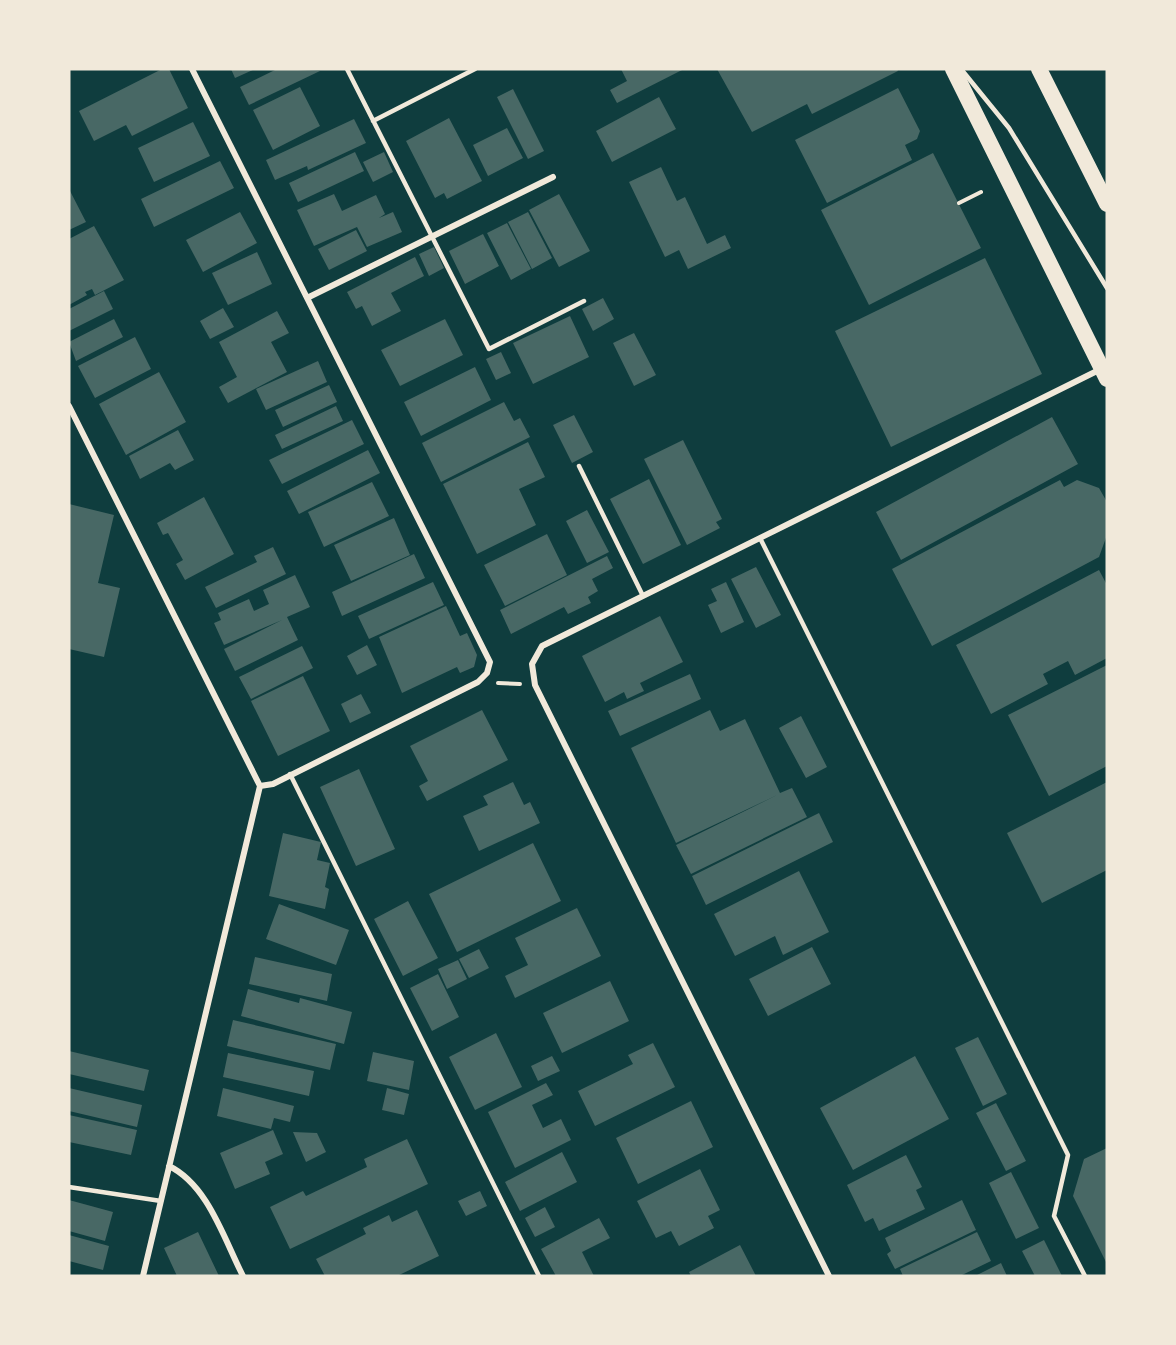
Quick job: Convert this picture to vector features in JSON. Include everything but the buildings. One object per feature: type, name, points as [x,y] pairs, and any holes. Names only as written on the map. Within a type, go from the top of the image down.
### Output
[{"type":"highway","points":[[953,69],[1104,374]]},
{"type":"highway","points":[[1039,69],[1107,204]]},
{"type":"street","points":[[192,69],[490,662],[487,673],[478,682],[273,784],[260,786]]},
{"type":"street","points":[[307,298],[553,177]]},
{"type":"street","points":[[829,1276],[535,685],[532,664],[542,646],[760,538],[1104,374]]},
{"type":"street","points":[[69,406],[260,786],[143,1276]]},
{"type":"street","points":[[170,1166],[184,1173],[204,1199],[243,1276]]},
{"type":"lane","points":[[347,69],[489,349],[584,301]]},
{"type":"lane","points":[[373,121],[475,69]]},
{"type":"lane","points":[[961,69],[1009,128],[1107,288]]},
{"type":"lane","points":[[579,466],[643,596]]},
{"type":"lane","points":[[760,538],[1068,1155],[1054,1216],[1085,1276]]},
{"type":"lane","points":[[290,774],[539,1276]]},
{"type":"lane","points":[[69,1187],[162,1201]]},
{"type":"path","points":[[959,203],[981,192]]},
{"type":"path","points":[[490,662],[499,684],[535,685]]}]
